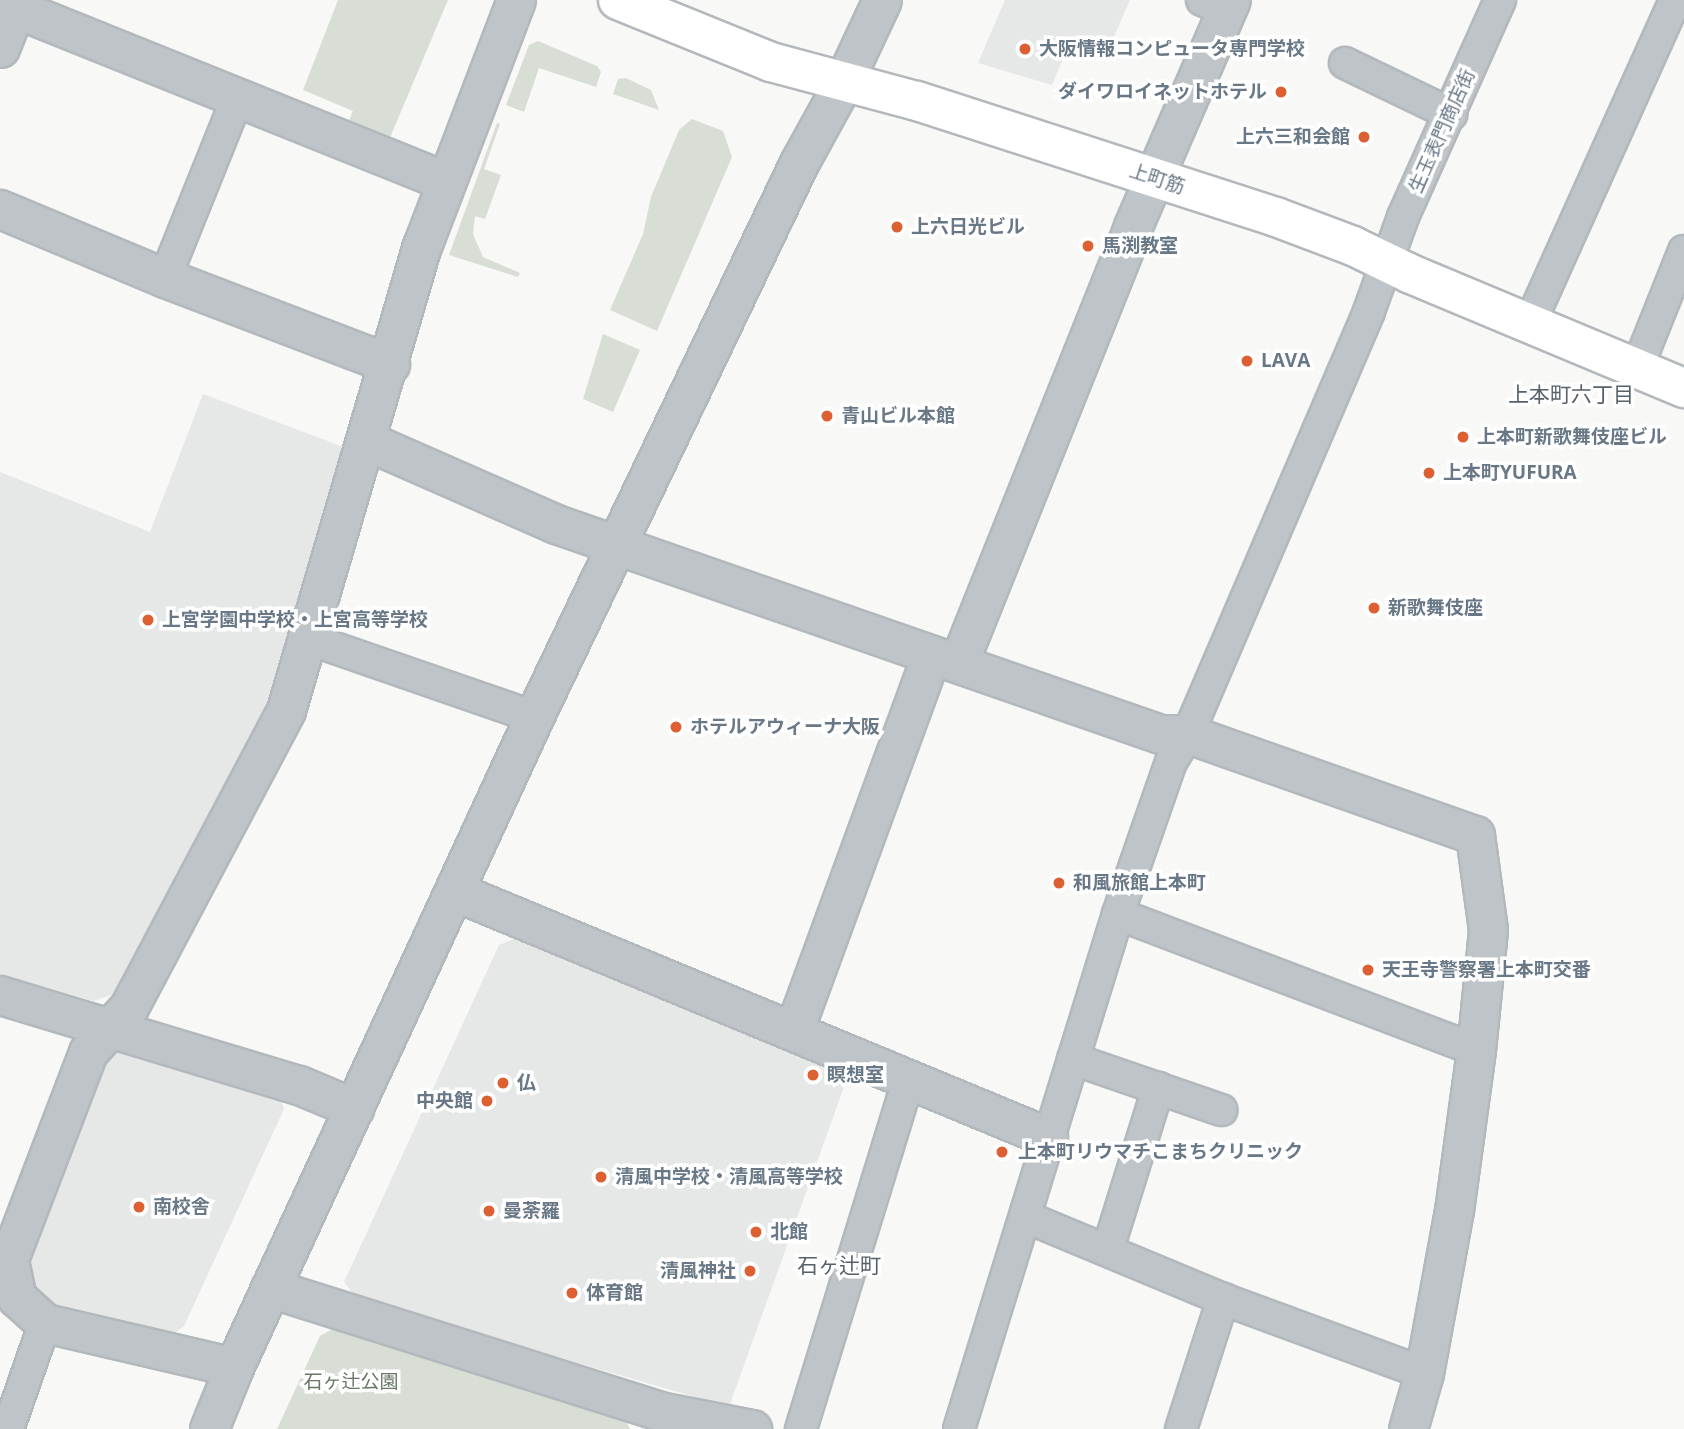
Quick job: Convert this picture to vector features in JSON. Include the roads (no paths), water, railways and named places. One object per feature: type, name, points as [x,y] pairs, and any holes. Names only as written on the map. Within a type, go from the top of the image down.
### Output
[{"type":"main road","name":"上町筋","points":[[618,0],[678,11],[771,62],[917,100],[1276,218],[1353,246],[1684,387]]},
{"type":"street","points":[[234,1367],[45,1323],[17,1298],[9,1259],[88,1052],[129,1007],[286,710],[390,364],[422,246],[516,0]]},
{"type":"street","points":[[209,1429],[270,1288],[534,717],[799,163],[844,81],[882,0]]},
{"type":"street","name":"生玉表門商店街","points":[[960,1429],[1118,914],[1171,762],[1188,734],[1387,262],[1403,217],[1500,0]]},
{"type":"street","points":[[1530,323],[1675,0]]},
{"type":"street","points":[[0,48],[11,4],[237,99],[446,181]]},
{"type":"street","points":[[794,1030],[945,659],[1155,178],[1220,4]]},
{"type":"street","points":[[1345,63],[1451,114]]},
{"type":"street","points":[[165,278],[237,99]]},
{"type":"street","points":[[0,209],[165,278],[390,364]]},
{"type":"street","points":[[1639,366],[1684,251]]},
{"type":"street","points":[[366,441],[556,524],[1160,734],[1188,734],[1475,835],[1488,930],[1476,1050],[1454,1210],[1424,1373],[1408,1429]]},
{"type":"street","points":[[309,639],[534,717]]},
{"type":"street","points":[[454,891],[1048,1137]]},
{"type":"street","points":[[1118,914],[1476,1050]]},
{"type":"street","points":[[0,995],[109,1026],[138,1039],[299,1085],[354,1108]]},
{"type":"street","points":[[1073,1059],[1221,1110]]},
{"type":"street","points":[[801,1429],[908,1081]]},
{"type":"street","points":[[1108,1249],[1158,1088]]},
{"type":"street","points":[[1026,1217],[1223,1299],[1424,1373]]},
{"type":"street","points":[[270,1288],[656,1420],[752,1429]]},
{"type":"street","points":[[1181,1429],[1223,1299]]},
{"type":"street","points":[[8,1429],[45,1323]]},
{"type":"place","name":"大阪情報コンピュータ専門学校","points":[[1025,49]]},
{"type":"place","name":"ダイワロイネットホテル","points":[[1281,92]]},
{"type":"place","name":"上六三和会館","points":[[1364,137]]},
{"type":"place","name":"上六日光ビル","points":[[897,227]]},
{"type":"place","name":"馬渕教室","points":[[1088,246]]},
{"type":"place","name":"LAVA","points":[[1247,361]]},
{"type":"place","name":"青山ビル本館","points":[[827,416]]},
{"type":"place","name":"上本町新歌舞伎座ビル","points":[[1463,437]]},
{"type":"place","name":"上本町YUFURA","points":[[1429,473]]},
{"type":"place","name":"新歌舞伎座","points":[[1374,608]]},
{"type":"place","name":"上宮学園中学校・上宮高等学校","points":[[148,620]]},
{"type":"place","name":"ホテルアウィーナ大阪","points":[[676,727]]},
{"type":"place","name":"和風旅館上本町","points":[[1059,883]]},
{"type":"place","name":"天王寺警察署上本町交番","points":[[1368,970]]},
{"type":"place","name":"瞑想室","points":[[813,1075]]},
{"type":"place","name":"仏","points":[[503,1083]]},
{"type":"place","name":"中央館","points":[[487,1101]]},
{"type":"place","name":"上本町リウマチこまちクリニック","points":[[1002,1152]]},
{"type":"place","name":"清風中学校・清風高等学校","points":[[601,1177]]},
{"type":"place","name":"南校舎","points":[[139,1207]]},
{"type":"place","name":"曼荼羅","points":[[489,1211]]},
{"type":"place","name":"北館","points":[[756,1232]]},
{"type":"place","name":"清風神社","points":[[750,1271]]},
{"type":"place","name":"体育館","points":[[572,1293]]},
{"type":"district","name":"上本町六丁目","points":[[1571,394]]},
{"type":"district","name":"石ヶ辻町","points":[[839,1265]]},
{"type":"park label","name":"石ヶ辻公園","points":[[351,1382]]}]
